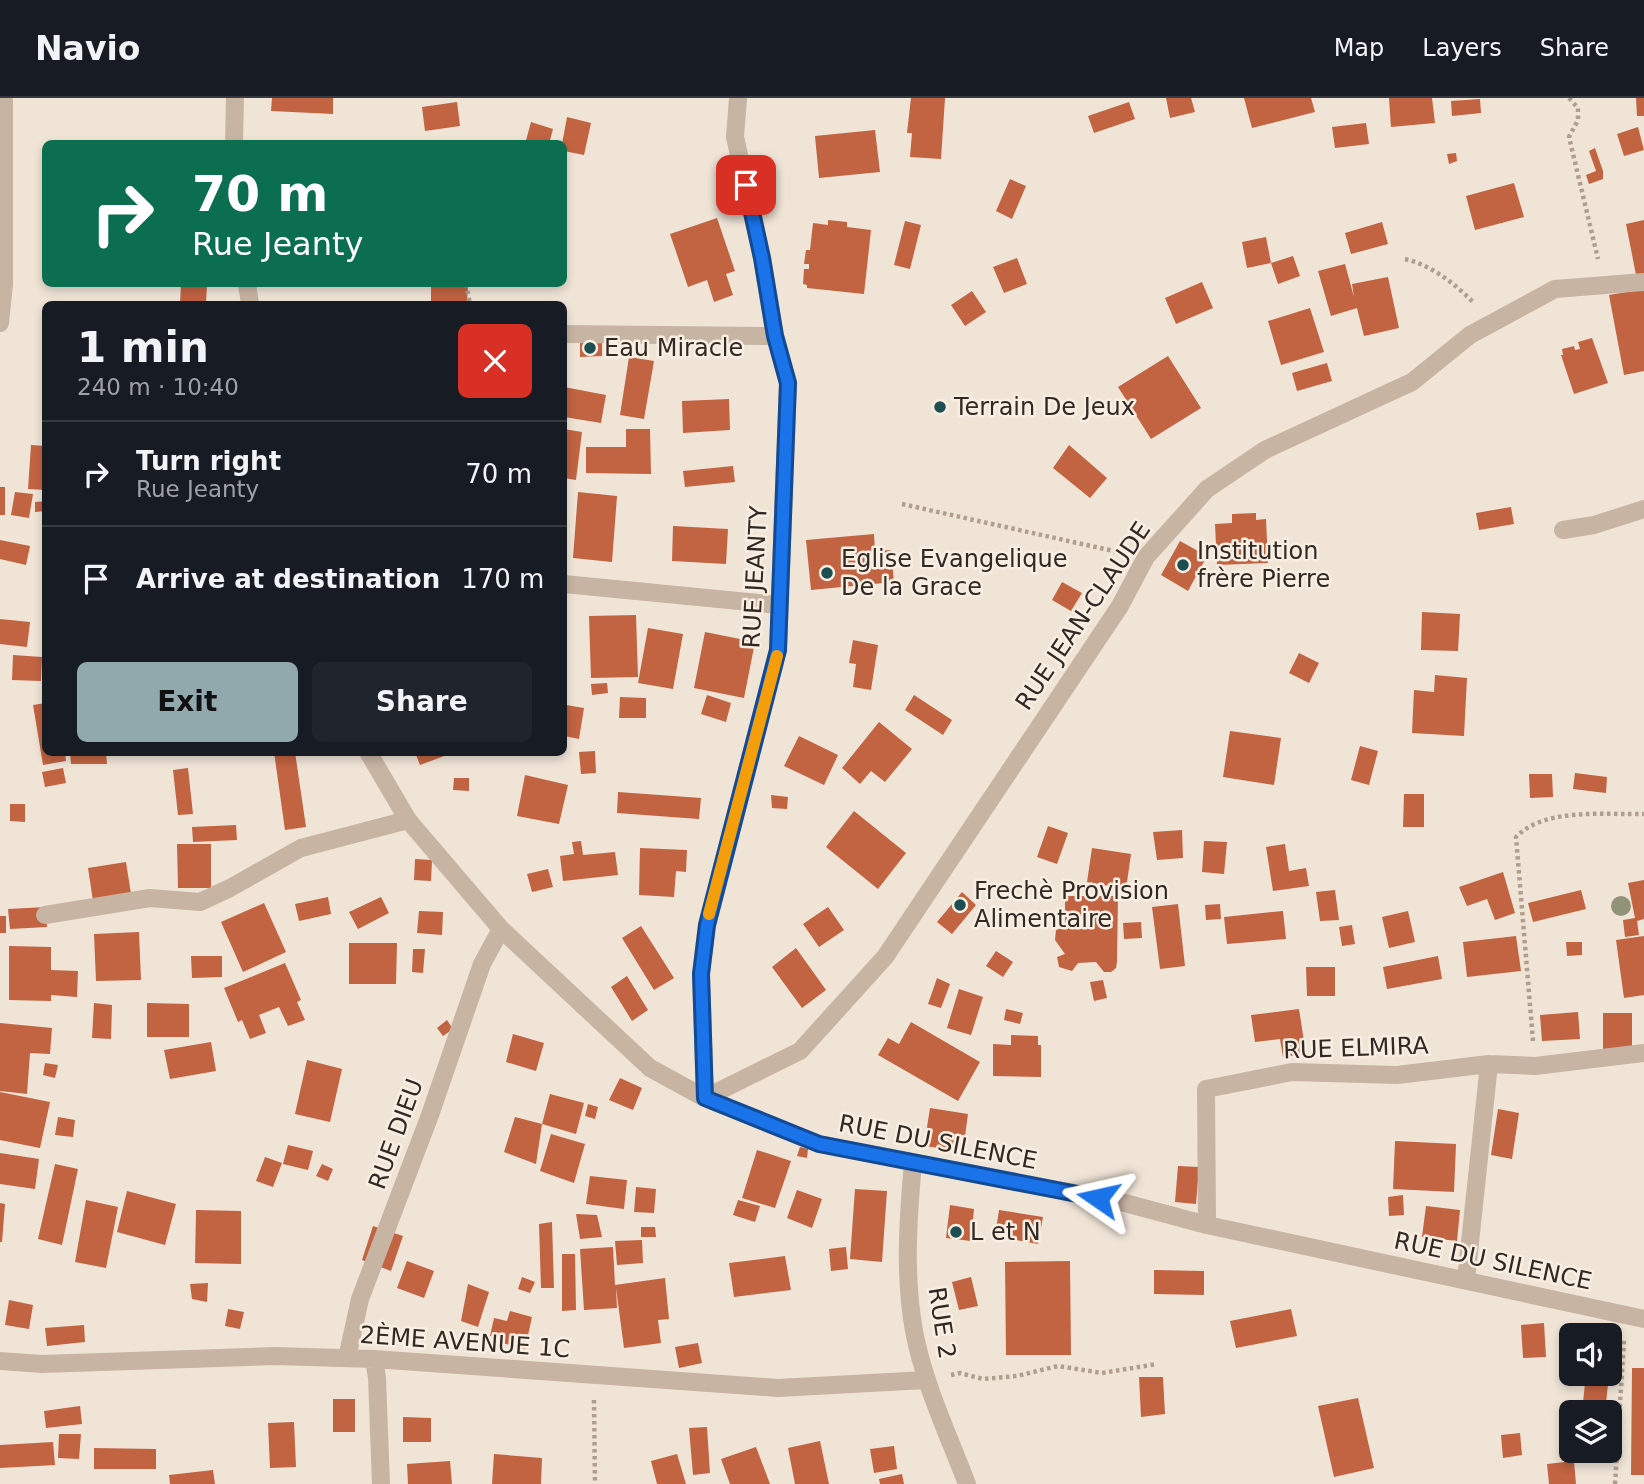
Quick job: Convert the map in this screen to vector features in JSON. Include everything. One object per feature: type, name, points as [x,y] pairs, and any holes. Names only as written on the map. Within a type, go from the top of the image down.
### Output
[{"type":"street","points":[[234,140],[235,98]]},
{"type":"street","name":"RUE JEANTY","points":[[705,1098],[701,974],[707,925],[778,650],[788,383],[775,336],[762,258],[735,137],[738,98]]},
{"type":"street","points":[[0,323],[4,284],[4,101]]},
{"type":"street","name":"RUE JEAN-CLAUDE","points":[[705,1098],[800,1051],[886,957],[1120,607],[1146,557],[1207,489],[1265,450],[1412,382],[1470,335],[1555,289],[1644,282]]},
{"type":"street","points":[[567,334],[775,336]]},
{"type":"street","points":[[1563,530],[1594,525],[1644,509]]},
{"type":"street","points":[[567,584],[779,605]]},
{"type":"street","name":"RUE DU SILENCE","points":[[370,756],[408,820],[500,929],[650,1068],[705,1098],[819,1144],[1125,1203],[1207,1225],[1635,1317]]},
{"type":"street","points":[[45,915],[150,898],[200,902],[301,848],[408,820]]},
{"type":"street","name":"RUE DIEU","points":[[347,1359],[360,1299],[430,1115],[482,964],[500,929]]},
{"type":"street","name":"RUE ELMIRA","points":[[1207,1225],[1206,1089],[1292,1072],[1397,1075],[1489,1065],[1535,1066],[1644,1053]]},
{"type":"street","points":[[1466,1280],[1489,1065]]},
{"type":"street","name":"RUE 2","points":[[913,1163],[907,1238],[914,1330],[926,1380],[967,1484]]},
{"type":"street","name":"2ÈME AVENUE 1C","points":[[0,1361],[42,1364],[275,1356],[374,1359],[778,1388],[926,1380]]},
{"type":"street","points":[[374,1359],[381,1484]]},
{"type":"path","points":[[1569,98],[1578,108],[1578,120],[1570,137],[1603,284]]},
{"type":"path","points":[[1405,259],[1421,263],[1457,286],[1493,322]]},
{"type":"path","points":[[902,504],[1002,525],[1072,544],[1146,557]]},
{"type":"path","points":[[1535,1066],[1517,837],[1532,825],[1550,817],[1644,814]]},
{"type":"path","points":[[1615,1484],[1635,1317]]},
{"type":"path","points":[[926,1380],[960,1373],[983,1379],[1017,1376],[1058,1366],[1102,1373],[1157,1364]]},
{"type":"path","points":[[594,1375],[595,1484]]},
{"type":"building","points":[[272,98],[333,98],[333,114],[271,111]]},
{"type":"building","points":[[911,98],[945,98],[941,159],[910,157],[912,133],[907,133]]},
{"type":"building","points":[[1166,98],[1191,98],[1195,112],[1170,118]]},
{"type":"building","points":[[1244,98],[1311,98],[1315,112],[1252,128]]},
{"type":"building","points":[[1389,98],[1432,98],[1435,123],[1391,127]]},
{"type":"building","points":[[1636,98],[1644,98],[1644,116],[1637,116]]},
{"type":"building","points":[[1480,99],[1481,113],[1452,116],[1451,101]]},
{"type":"building","points":[[457,102],[460,126],[425,131],[422,107]]},
{"type":"building","points":[[1129,102],[1135,119],[1094,133],[1088,116]]},
{"type":"building","points":[[567,117],[591,123],[584,155],[567,152],[567,140],[563,140]]},
{"type":"building","points":[[531,122],[553,129],[550,140],[526,140]]},
{"type":"building","points":[[1366,123],[1369,144],[1335,148],[1332,127]]},
{"type":"building","points":[[1638,127],[1644,150],[1624,156],[1617,134]]},
{"type":"building","points":[[875,130],[880,172],[819,178],[815,136]]},
{"type":"building","points":[[1595,148],[1603,179],[1589,184],[1586,175],[1596,171],[1589,151]]},
{"type":"building","points":[[1456,153],[1457,161],[1449,164],[1447,154]]},
{"type":"building","points":[[1010,179],[1026,186],[1012,219],[996,211]]},
{"type":"building","points":[[1514,183],[1524,217],[1475,230],[1466,196]]},
{"type":"building","points":[[717,218],[735,271],[726,274],[733,295],[714,302],[707,280],[688,287],[670,234]]},
{"type":"building","points":[[828,220],[847,222],[847,227],[871,230],[864,294],[807,288],[807,285],[803,284],[804,269],[809,269],[809,264],[804,264],[806,250],[810,250],[813,223],[828,225]]},
{"type":"building","points":[[1644,220],[1644,278],[1637,280],[1626,224]]},
{"type":"building","points":[[905,221],[921,225],[910,269],[894,265]]},
{"type":"building","points":[[1382,222],[1388,244],[1351,254],[1345,233]]},
{"type":"building","points":[[1266,237],[1271,263],[1247,268],[1242,242]]},
{"type":"building","points":[[1293,256],[1300,276],[1278,284],[1271,263]]},
{"type":"building","points":[[1017,258],[1027,284],[1004,293],[993,267]]},
{"type":"building","points":[[1345,264],[1354,297],[1352,284],[1388,277],[1399,328],[1364,336],[1357,308],[1331,316],[1318,271]]},
{"type":"building","points":[[1202,282],[1213,308],[1176,324],[1165,298]]},
{"type":"building","points":[[181,287],[207,287],[206,301],[180,301]]},
{"type":"building","points":[[431,287],[468,287],[467,301],[431,301]]},
{"type":"building","points":[[1644,289],[1644,371],[1624,375],[1609,295]]},
{"type":"building","points":[[972,291],[986,312],[965,326],[951,305]]},
{"type":"building","points":[[1310,308],[1324,352],[1281,365],[1268,321]]},
{"type":"building","points":[[1592,338],[1608,383],[1574,394],[1561,355],[1562,349],[1574,346],[1575,350],[1580,349],[1578,342]]},
{"type":"building","points":[[580,341],[602,341],[602,356],[580,357]]},
{"type":"building","points":[[1168,356],[1201,408],[1151,439],[1118,387]]},
{"type":"building","points":[[629,357],[654,361],[644,419],[620,415]]},
{"type":"building","points":[[1327,363],[1332,381],[1297,391],[1292,373]]},
{"type":"building","points":[[567,388],[606,395],[601,423],[567,417]]},
{"type":"building","points":[[729,399],[730,430],[683,433],[682,401]]},
{"type":"building","points":[[626,429],[650,429],[651,474],[586,473],[586,447],[626,447]]},
{"type":"building","points":[[567,430],[582,432],[576,480],[567,478]]},
{"type":"building","points":[[31,445],[42,446],[42,490],[28,489]]},
{"type":"building","points":[[1069,445],[1107,478],[1090,498],[1053,468]]},
{"type":"building","points":[[733,466],[735,482],[685,487],[683,471]]},
{"type":"building","points":[[0,487],[5,487],[5,515],[0,515]]},
{"type":"building","points":[[15,492],[33,494],[29,518],[11,515]]},
{"type":"building","points":[[578,492],[617,496],[612,562],[573,558]]},
{"type":"building","points":[[42,501],[42,511],[35,512],[35,502]]},
{"type":"building","points":[[1511,507],[1514,524],[1479,530],[1476,513]]},
{"type":"building","points":[[1256,513],[1256,520],[1266,519],[1268,563],[1217,565],[1215,524],[1232,523],[1232,514]]},
{"type":"building","points":[[673,526],[728,529],[726,564],[672,561]]},
{"type":"building","points":[[874,534],[875,551],[891,550],[894,582],[811,590],[806,540]]},
{"type":"building","points":[[0,540],[30,546],[26,565],[0,559]]},
{"type":"building","points":[[1180,541],[1207,556],[1188,591],[1161,575]]},
{"type":"building","points":[[1062,582],[1082,593],[1071,611],[1052,600]]},
{"type":"building","points":[[1422,612],[1460,614],[1458,651],[1421,650]]},
{"type":"building","points":[[636,615],[638,677],[591,678],[589,616]]},
{"type":"building","points":[[0,619],[30,622],[27,647],[0,644]]},
{"type":"building","points":[[648,628],[683,634],[673,689],[638,683]]},
{"type":"building","points":[[705,632],[755,642],[744,698],[694,688]]},
{"type":"building","points":[[853,640],[878,645],[871,690],[853,687],[856,664],[849,663]]},
{"type":"building","points":[[1299,653],[1319,663],[1309,683],[1289,673]]},
{"type":"building","points":[[13,655],[42,657],[41,681],[12,680]]},
{"type":"building","points":[[1435,675],[1467,678],[1464,736],[1412,733],[1414,690],[1434,692]]},
{"type":"building","points":[[607,683],[608,693],[592,695],[591,684]]},
{"type":"building","points":[[707,695],[731,703],[726,722],[701,714]]},
{"type":"building","points":[[914,695],[952,720],[943,735],[905,710]]},
{"type":"building","points":[[620,697],[646,698],[646,718],[619,718]]},
{"type":"building","points":[[42,704],[42,756],[65,756],[66,761],[43,765],[33,705]]},
{"type":"building","points":[[567,705],[584,708],[579,739],[567,737]]},
{"type":"building","points":[[879,722],[912,749],[885,782],[871,771],[860,784],[842,768]]},
{"type":"building","points":[[1230,731],[1281,738],[1274,785],[1223,777]]},
{"type":"building","points":[[799,736],[838,755],[824,785],[784,766]]},
{"type":"building","points":[[1360,746],[1378,751],[1369,785],[1351,780]]},
{"type":"building","points":[[595,751],[596,773],[581,774],[579,752]]},
{"type":"building","points":[[70,756],[106,756],[107,764],[71,764]]},
{"type":"building","points":[[275,756],[296,756],[306,827],[285,830]]},
{"type":"building","points":[[416,756],[444,756],[420,765]]},
{"type":"building","points":[[63,768],[66,783],[45,787],[42,772]]},
{"type":"building","points":[[188,768],[193,814],[178,815],[173,770]]},
{"type":"building","points":[[1575,773],[1607,777],[1606,793],[1573,789]]},
{"type":"building","points":[[1529,774],[1552,774],[1553,797],[1530,798]]},
{"type":"building","points":[[525,775],[568,785],[559,824],[517,816]]},
{"type":"building","points":[[454,778],[469,778],[469,791],[453,790]]},
{"type":"building","points":[[618,792],[701,798],[699,819],[617,813]]},
{"type":"building","points":[[1404,794],[1424,794],[1424,827],[1403,827]]},
{"type":"building","points":[[771,795],[788,797],[787,809],[772,808]]},
{"type":"building","points":[[10,804],[25,804],[25,822],[10,821]]},
{"type":"building","points":[[854,811],[906,853],[878,889],[826,847]]},
{"type":"building","points":[[236,825],[237,840],[193,842],[192,827]]},
{"type":"building","points":[[1048,826],[1068,833],[1057,864],[1037,857]]},
{"type":"building","points":[[1182,830],[1183,858],[1157,860],[1153,832]]},
{"type":"building","points":[[581,841],[583,855],[615,852],[618,875],[563,881],[560,856],[574,854],[572,842]]},
{"type":"building","points":[[1204,841],[1227,842],[1224,874],[1202,872]]},
{"type":"building","points":[[177,844],[211,844],[211,888],[178,888]]},
{"type":"building","points":[[1285,844],[1289,871],[1306,868],[1309,886],[1273,891],[1266,847]]},
{"type":"building","points":[[640,848],[687,850],[686,872],[676,871],[674,897],[639,895]]},
{"type":"building","points":[[1092,848],[1131,854],[1126,889],[1087,882]]},
{"type":"building","points":[[415,859],[432,860],[431,881],[414,880]]},
{"type":"building","points":[[126,862],[131,894],[93,901],[88,868]]},
{"type":"building","points":[[548,869],[553,887],[532,892],[527,874]]},
{"type":"building","points":[[1503,872],[1515,913],[1495,920],[1487,899],[1467,906],[1459,887]]},
{"type":"building","points":[[1644,880],[1644,919],[1637,921],[1639,935],[1625,937],[1623,920],[1635,918],[1628,883]]},
{"type":"building","points":[[1335,890],[1339,920],[1320,921],[1316,892]]},
{"type":"building","points":[[1581,890],[1586,909],[1533,922],[1528,903]]},
{"type":"building","points":[[962,892],[976,905],[952,934],[937,922]]},
{"type":"building","points":[[1065,896],[1118,896],[1117,962],[1116,968],[1111,972],[1104,972],[1096,962],[1078,963],[1072,971],[1059,967],[1057,957],[1065,954],[1055,940],[1056,930],[1065,927]]},
{"type":"building","points":[[328,897],[331,914],[299,921],[295,904]]},
{"type":"building","points":[[381,897],[389,913],[358,929],[349,912]]},
{"type":"building","points":[[264,903],[286,952],[243,972],[221,922]]},
{"type":"building","points":[[1178,904],[1185,966],[1160,969],[1152,907]]},
{"type":"building","points":[[1220,904],[1221,919],[1206,920],[1205,905]]},
{"type":"building","points":[[46,907],[47,927],[10,929],[8,909]]},
{"type":"building","points":[[828,907],[844,930],[819,947],[803,924]]},
{"type":"building","points":[[419,911],[443,912],[442,935],[417,933]]},
{"type":"building","points":[[1283,911],[1286,939],[1227,944],[1224,917]]},
{"type":"building","points":[[1408,911],[1415,942],[1389,948],[1382,917]]},
{"type":"building","points":[[0,916],[6,916],[6,933],[0,933]]},
{"type":"building","points":[[1141,922],[1142,938],[1124,939],[1123,923]]},
{"type":"building","points":[[1352,925],[1355,944],[1342,946],[1339,927]]},
{"type":"building","points":[[641,926],[674,978],[654,990],[622,938]]},
{"type":"building","points":[[139,932],[141,980],[96,981],[94,934]]},
{"type":"building","points":[[1516,936],[1521,971],[1467,977],[1463,942]]},
{"type":"building","points":[[1644,936],[1644,995],[1624,998],[1616,940]]},
{"type":"building","points":[[1566,942],[1582,942],[1582,955],[1567,956]]},
{"type":"building","points":[[349,943],[397,943],[396,984],[349,984]]},
{"type":"building","points":[[9,946],[51,947],[51,970],[78,971],[77,997],[51,995],[51,1001],[9,1000]]},
{"type":"building","points":[[796,948],[826,990],[802,1008],[772,967]]},
{"type":"building","points":[[413,949],[425,949],[423,973],[412,972]]},
{"type":"building","points":[[996,951],[1013,962],[1003,977],[986,966]]},
{"type":"building","points":[[191,956],[222,956],[222,977],[192,978]]},
{"type":"building","points":[[1438,956],[1442,979],[1387,989],[1383,967]]},
{"type":"building","points":[[285,963],[301,1000],[297,1002],[305,1020],[288,1026],[279,1007],[259,1015],[266,1033],[250,1039],[242,1020],[238,1022],[224,988]]},
{"type":"building","points":[[1306,967],[1335,967],[1335,996],[1307,996]]},
{"type":"building","points":[[627,976],[648,1010],[632,1021],[611,987]]},
{"type":"building","points":[[937,978],[950,984],[941,1008],[928,1004]]},
{"type":"building","points":[[1103,980],[1107,998],[1094,1001],[1090,982]]},
{"type":"building","points":[[959,989],[983,997],[971,1035],[947,1028]]},
{"type":"building","points":[[94,1003],[112,1005],[111,1039],[92,1038]]},
{"type":"building","points":[[147,1003],[189,1004],[189,1037],[147,1037]]},
{"type":"building","points":[[1006,1009],[1023,1013],[1020,1024],[1004,1020]]},
{"type":"building","points":[[1299,1009],[1306,1054],[1283,1057],[1280,1039],[1255,1042],[1251,1015]]},
{"type":"building","points":[[1578,1012],[1580,1039],[1542,1041],[1540,1015]]},
{"type":"building","points":[[1603,1013],[1632,1013],[1632,1048],[1603,1049]]},
{"type":"building","points":[[447,1020],[453,1029],[443,1036],[437,1028]]},
{"type":"building","points":[[911,1022],[980,1062],[958,1101],[878,1055],[888,1038],[899,1044]]},
{"type":"building","points":[[0,1023],[52,1028],[50,1054],[30,1053],[27,1094],[0,1091]]},
{"type":"building","points":[[513,1034],[544,1043],[536,1071],[506,1062]]},
{"type":"building","points":[[1011,1035],[1038,1036],[1038,1045],[1041,1045],[1041,1077],[993,1076],[993,1044],[1011,1045]]},
{"type":"building","points":[[211,1042],[216,1071],[170,1079],[164,1050]]},
{"type":"building","points":[[307,1060],[342,1069],[330,1122],[295,1114]]},
{"type":"building","points":[[45,1063],[58,1065],[55,1078],[43,1075]]},
{"type":"building","points":[[620,1078],[642,1088],[633,1110],[609,1100]]},
{"type":"building","points":[[0,1092],[50,1102],[40,1148],[0,1140]]},
{"type":"building","points":[[550,1094],[584,1103],[576,1134],[542,1124]]},
{"type":"building","points":[[588,1104],[598,1107],[595,1119],[585,1116]]},
{"type":"building","points":[[930,1108],[968,1114],[963,1151],[924,1146]]},
{"type":"building","points":[[1498,1109],[1519,1113],[1512,1159],[1491,1155]]},
{"type":"building","points":[[58,1117],[75,1120],[73,1137],[55,1135]]},
{"type":"building","points":[[515,1117],[542,1124],[536,1164],[504,1152]]},
{"type":"building","points":[[551,1134],[585,1144],[574,1183],[540,1171]]},
{"type":"building","points":[[1395,1141],[1456,1144],[1454,1192],[1393,1189]]},
{"type":"building","points":[[288,1145],[313,1151],[308,1170],[283,1164]]},
{"type":"building","points":[[800,1147],[808,1149],[807,1158],[797,1156]]},
{"type":"building","points":[[757,1150],[791,1161],[775,1208],[742,1198]]},
{"type":"building","points":[[0,1153],[39,1159],[35,1189],[0,1184]]},
{"type":"building","points":[[265,1157],[282,1163],[273,1187],[256,1181]]},
{"type":"building","points":[[55,1164],[78,1169],[62,1245],[38,1239]]},
{"type":"building","points":[[322,1164],[333,1169],[328,1181],[316,1176]]},
{"type":"building","points":[[1178,1166],[1199,1167],[1196,1204],[1175,1202]]},
{"type":"building","points":[[590,1176],[627,1180],[624,1209],[586,1204]]},
{"type":"building","points":[[636,1187],[656,1189],[654,1213],[634,1212]]},
{"type":"building","points":[[855,1189],[887,1191],[882,1262],[850,1259]]},
{"type":"building","points":[[797,1190],[822,1199],[812,1228],[787,1218]]},
{"type":"building","points":[[127,1191],[176,1204],[165,1245],[117,1232]]},
{"type":"building","points":[[1403,1195],[1404,1215],[1389,1216],[1388,1197]]},
{"type":"building","points":[[86,1200],[118,1207],[106,1268],[75,1262]]},
{"type":"building","points":[[738,1200],[760,1206],[755,1222],[733,1215]]},
{"type":"building","points":[[0,1203],[5,1204],[2,1242],[0,1242]]},
{"type":"building","points":[[950,1205],[974,1209],[971,1241],[946,1238]]},
{"type":"building","points":[[1426,1206],[1460,1210],[1457,1241],[1422,1237]]},
{"type":"building","points":[[196,1210],[241,1211],[241,1264],[195,1263]]},
{"type":"building","points":[[999,1210],[1043,1217],[1038,1244],[995,1236]]},
{"type":"building","points":[[576,1214],[597,1215],[602,1237],[580,1239]]},
{"type":"building","points":[[552,1222],[554,1288],[541,1288],[539,1224]]},
{"type":"building","points":[[373,1226],[403,1236],[391,1271],[362,1260]]},
{"type":"building","points":[[641,1227],[655,1227],[656,1237],[641,1237]]},
{"type":"building","points":[[642,1240],[643,1263],[617,1265],[615,1241]]},
{"type":"building","points":[[613,1247],[615,1285],[665,1278],[669,1319],[658,1320],[661,1343],[624,1348],[616,1288],[617,1308],[584,1310],[580,1249]]},
{"type":"building","points":[[846,1247],[848,1269],[831,1271],[829,1249]]},
{"type":"building","points":[[562,1254],[575,1254],[576,1310],[562,1311]]},
{"type":"building","points":[[785,1256],[791,1290],[734,1297],[729,1263]]},
{"type":"building","points":[[407,1261],[434,1271],[424,1298],[397,1288]]},
{"type":"building","points":[[1070,1261],[1071,1355],[1006,1355],[1005,1262]]},
{"type":"building","points":[[1154,1270],[1204,1271],[1204,1295],[1154,1294]]},
{"type":"building","points":[[522,1277],[535,1282],[530,1293],[518,1289]]},
{"type":"building","points":[[971,1277],[978,1306],[959,1310],[952,1282]]},
{"type":"building","points":[[208,1283],[207,1302],[192,1299],[190,1284]]},
{"type":"building","points":[[468,1284],[489,1292],[478,1327],[461,1321]]},
{"type":"building","points":[[9,1300],[33,1305],[29,1329],[5,1325]]},
{"type":"building","points":[[228,1309],[244,1312],[240,1329],[225,1326]]},
{"type":"building","points":[[1291,1309],[1297,1336],[1236,1348],[1230,1321]]},
{"type":"building","points":[[510,1311],[532,1317],[525,1349],[502,1343],[503,1339],[490,1336],[494,1318],[507,1321]]},
{"type":"building","points":[[1544,1323],[1546,1357],[1523,1358],[1521,1325]]},
{"type":"building","points":[[84,1325],[85,1342],[47,1346],[45,1328]]},
{"type":"building","points":[[698,1343],[702,1363],[679,1368],[675,1347]]},
{"type":"building","points":[[1632,1368],[1644,1368],[1644,1475],[1631,1475]]},
{"type":"building","points":[[1139,1377],[1163,1377],[1165,1414],[1141,1417]]},
{"type":"building","points":[[1585,1386],[1608,1386],[1606,1400],[1583,1400]]},
{"type":"building","points":[[1358,1398],[1374,1468],[1334,1477],[1318,1406]]},
{"type":"building","points":[[333,1399],[355,1399],[355,1432],[333,1432]]},
{"type":"building","points":[[80,1406],[82,1424],[46,1428],[44,1411]]},
{"type":"building","points":[[403,1417],[431,1418],[431,1442],[403,1442]]},
{"type":"building","points":[[294,1422],[296,1467],[270,1468],[268,1423]]},
{"type":"building","points":[[707,1427],[710,1473],[693,1475],[689,1428]]},
{"type":"building","points":[[1520,1433],[1522,1455],[1503,1458],[1501,1435]]},
{"type":"building","points":[[59,1434],[81,1434],[79,1459],[58,1458]]},
{"type":"building","points":[[820,1441],[829,1484],[795,1484],[788,1448]]},
{"type":"building","points":[[53,1442],[55,1465],[0,1468],[0,1445]]},
{"type":"building","points":[[894,1446],[897,1469],[874,1473],[870,1449]]},
{"type":"building","points":[[756,1447],[770,1484],[730,1484],[721,1459]]},
{"type":"building","points":[[94,1448],[156,1449],[156,1469],[94,1469]]},
{"type":"building","points":[[494,1454],[542,1458],[541,1484],[492,1484]]},
{"type":"building","points":[[677,1454],[686,1484],[657,1484],[651,1461]]},
{"type":"building","points":[[450,1461],[452,1484],[408,1484],[407,1464]]},
{"type":"building","points":[[1574,1463],[1576,1484],[1549,1484],[1547,1464]]},
{"type":"building","points":[[213,1470],[215,1484],[170,1484],[169,1475]]},
{"type":"building","points":[[902,1474],[904,1484],[880,1484],[879,1479]]},
{"type":"slow traffic","points":[[709,914],[777,656]]},
{"type":"place","name":"Eau Miracle","points":[[590,348]]},
{"type":"place","name":"Terrain De Jeux","points":[[940,407]]},
{"type":"place","name":"Institution frère Pierre","points":[[1183,565]]},
{"type":"place","name":"Eglise Evangelique De la Grace","points":[[827,573]]},
{"type":"place","name":"Frechè Provision Alimentaire","points":[[960,905]]},
{"type":"place","name":"L et N","points":[[956,1232]]},
{"type":"route","points":[[746,185],[775,336],[788,383],[778,650],[707,925],[701,974],[705,1098],[819,1144],[1098,1198]]}]
